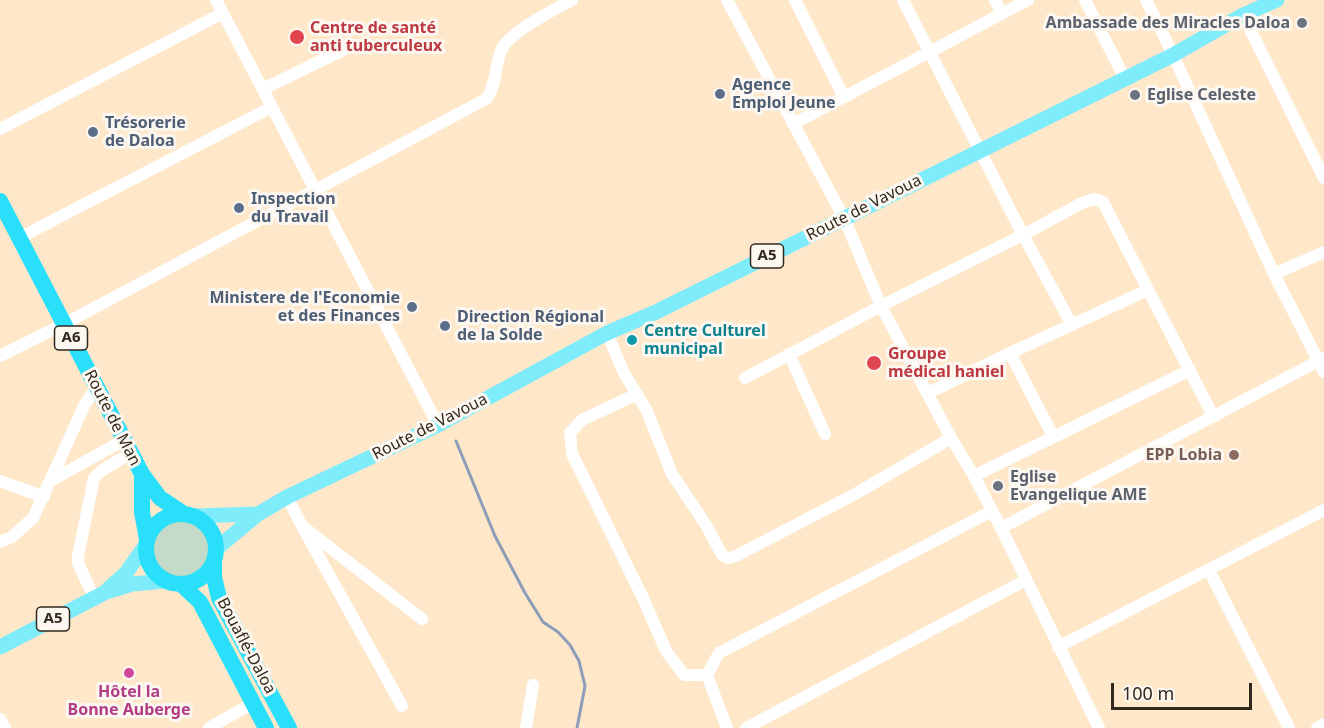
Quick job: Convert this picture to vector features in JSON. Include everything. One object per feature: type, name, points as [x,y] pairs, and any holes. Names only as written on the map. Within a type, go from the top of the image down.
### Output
[{"type":"highway","name":"Route de Man","points":[[0,201],[96,387],[119,442],[142,474]]},
{"type":"highway","name":"A6","points":[[142,474],[160,498],[189,515]]},
{"type":"highway","name":"A6","points":[[142,474],[142,512],[146,543]]},
{"type":"highway","points":[[177,514],[189,515],[210,530],[214,537],[215,555],[212,567],[202,578],[189,584],[173,584],[165,581],[152,570],[146,555],[146,543],[153,527],[164,518],[177,514]]},
{"type":"highway","name":"Bouaflé-Daloa","points":[[215,555],[214,577],[219,598],[289,728]]},
{"type":"highway","name":"Bouaflé-Daloa","points":[[182,585],[200,602],[266,728]]},
{"type":"main road","name":"Route de Vavoua","points":[[258,514],[288,497],[438,425],[607,333],[656,312],[1125,79],[1243,15],[1277,0]]},
{"type":"main road","name":"A5","points":[[189,515],[258,514]]},
{"type":"main road","name":"A5","points":[[215,555],[258,514]]},
{"type":"main road","name":"A5","points":[[106,592],[126,573],[146,543]]},
{"type":"main road","name":"A5","points":[[0,647],[106,592],[132,584],[165,581]]},
{"type":"street","points":[[216,0],[438,425]]},
{"type":"street","points":[[0,356],[486,99],[492,93],[498,59],[506,42],[522,29],[572,0]]},
{"type":"street","points":[[727,0],[844,218],[881,306],[1001,528],[1098,728]]},
{"type":"street","points":[[795,0],[844,97]]},
{"type":"street","points":[[903,0],[979,151],[1072,325]]},
{"type":"street","points":[[995,0],[1002,14]]},
{"type":"street","points":[[793,124],[1028,0]]},
{"type":"street","points":[[1085,0],[1125,79]]},
{"type":"street","points":[[1001,528],[1213,416],[1322,364],[1274,274],[1146,0]]},
{"type":"street","points":[[0,129],[223,13]]},
{"type":"street","points":[[1243,15],[1324,178]]},
{"type":"street","points":[[263,89],[342,50]]},
{"type":"street","points":[[19,238],[272,107]]},
{"type":"street","points":[[745,378],[881,306],[1082,203],[1094,199],[1103,202],[1213,416]]},
{"type":"street","points":[[1274,274],[1324,252]]},
{"type":"street","points":[[928,393],[1148,290]]},
{"type":"street","points":[[607,333],[624,373],[648,411],[672,474],[706,525],[722,555],[728,558],[736,556],[857,493],[951,438]]},
{"type":"street","points":[[1010,353],[1053,436]]},
{"type":"street","points":[[789,354],[825,434]]},
{"type":"street","points":[[974,476],[1190,370]]},
{"type":"street","points":[[0,542],[12,537],[33,518],[85,404],[96,387]]},
{"type":"street","points":[[637,394],[582,420],[570,433],[572,454],[643,598],[666,651],[684,675],[707,675]]},
{"type":"street","points":[[51,480],[119,442]]},
{"type":"street","points":[[90,589],[78,563],[78,556],[94,478],[121,459]]},
{"type":"street","points":[[0,481],[44,497]]},
{"type":"street","points":[[288,497],[402,706]]},
{"type":"street","points":[[1058,647],[1324,510]]},
{"type":"street","points":[[727,728],[707,675],[719,653],[992,511]]},
{"type":"street","points":[[302,526],[422,619]]},
{"type":"street","points":[[1209,570],[1289,728]]},
{"type":"street","points":[[746,728],[1026,580]]},
{"type":"street","points":[[526,728],[533,685]]},
{"type":"street","points":[[209,728],[254,703]]},
{"type":"street","points":[[0,719],[5,728]]},
{"type":"street","points":[[1317,728],[1324,724]]},
{"type":"green space","points":[[180,520],[196,525],[204,533],[209,549],[204,565],[196,573],[180,578],[164,573],[156,565],[151,549],[156,533],[164,525]]},
{"type":"waterway","points":[[456,441],[495,536],[525,593],[543,622],[558,632],[570,645],[579,661],[585,686],[577,728]]},
{"type":"place","name":"Ambassade des Miracles Daloa","points":[[1302,23]]},
{"type":"place","name":"Centre de santé anti tuberculeux","points":[[297,37]]},
{"type":"place","name":"Agence Emploi Jeune","points":[[720,94]]},
{"type":"place","name":"Eglise Celeste","points":[[1135,95]]},
{"type":"place","name":"Trésorerie de Daloa","points":[[93,132]]},
{"type":"place","name":"Inspection du Travail","points":[[239,208]]},
{"type":"place","name":"Ministere de l'Economie et des Finances","points":[[412,307]]},
{"type":"place","name":"Direction Régional de la Solde","points":[[445,326]]},
{"type":"place","name":"Centre Culturel municipal","points":[[632,340]]},
{"type":"place","name":"Groupe médical haniel","points":[[874,363]]},
{"type":"place","name":"EPP Lobia","points":[[1234,455]]},
{"type":"place","name":"Eglise Evangelique AME","points":[[998,486]]},
{"type":"place","name":"Hôtel la Bonne Auberge","points":[[129,673]]}]
